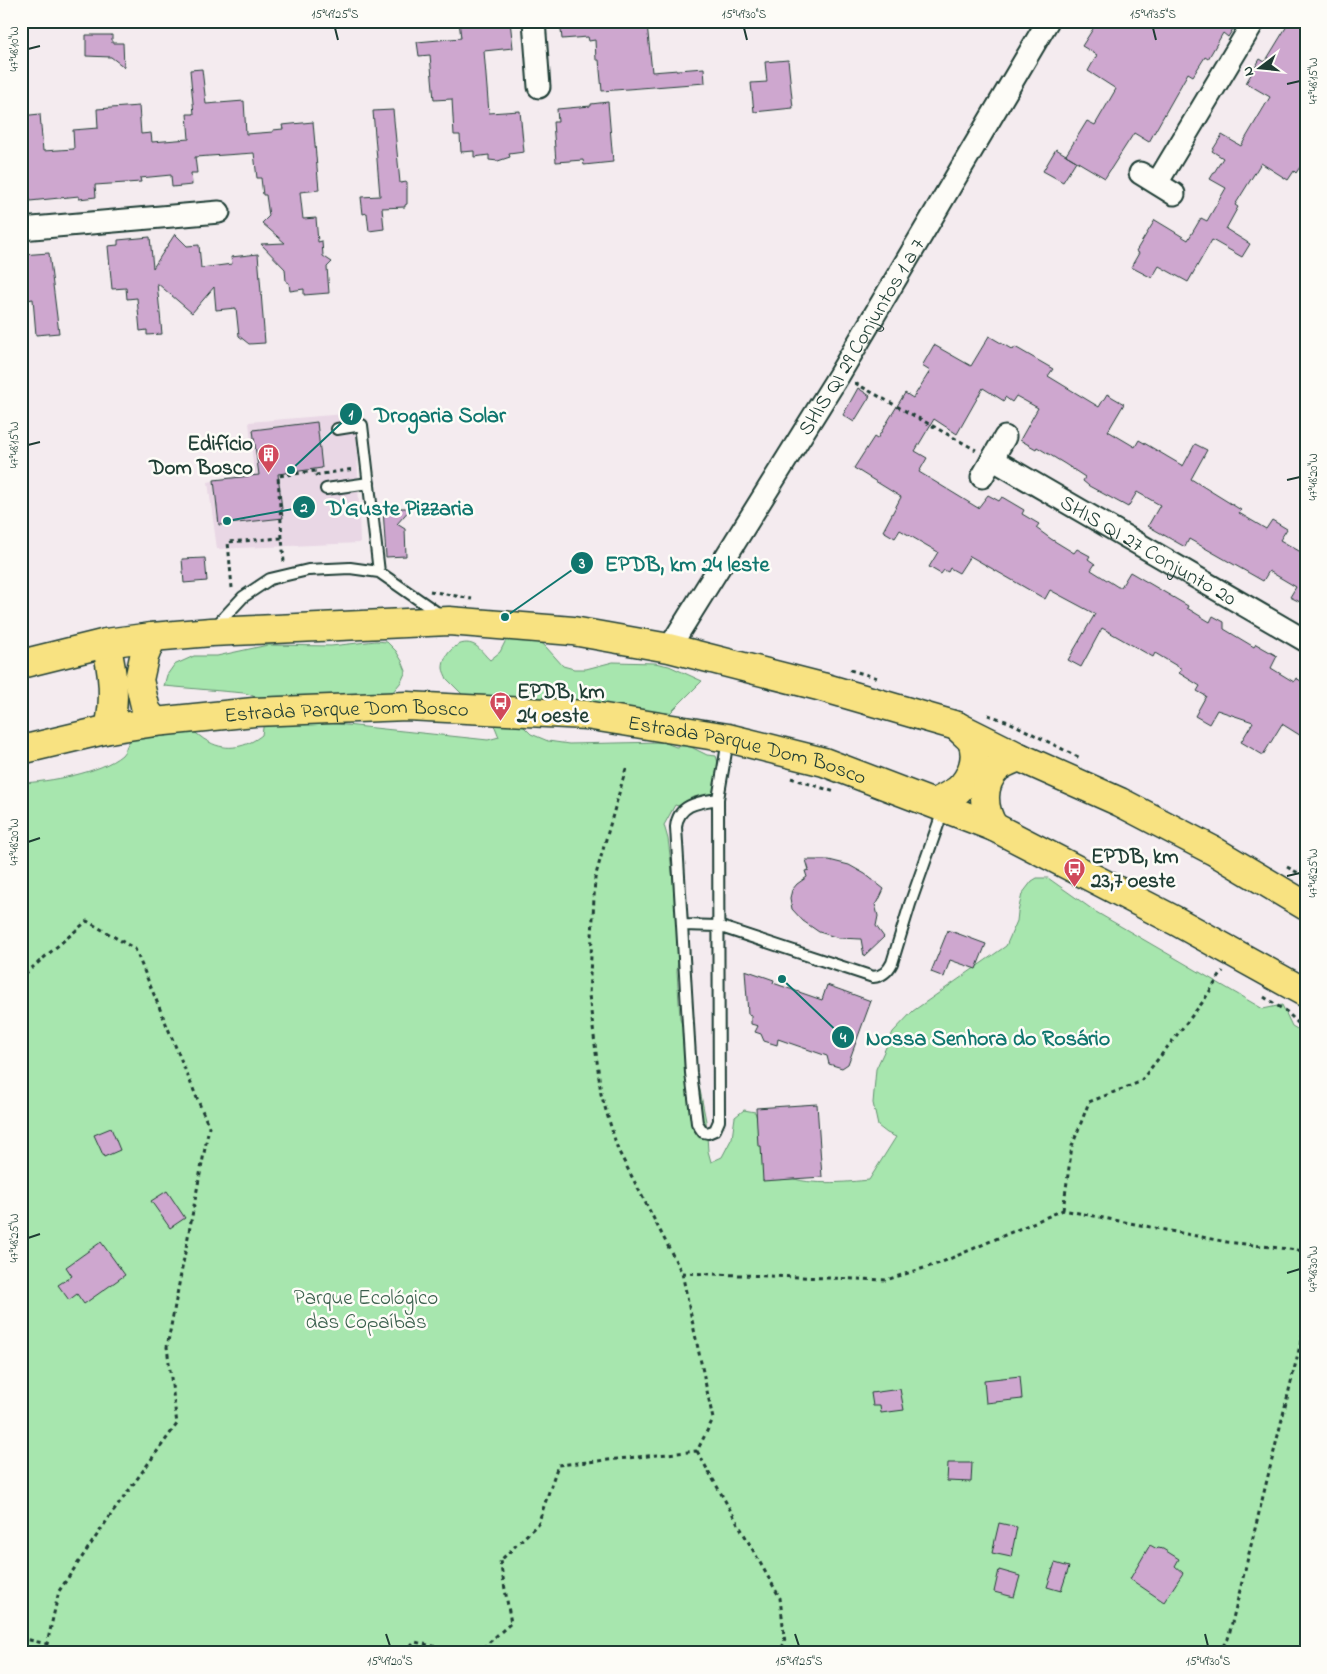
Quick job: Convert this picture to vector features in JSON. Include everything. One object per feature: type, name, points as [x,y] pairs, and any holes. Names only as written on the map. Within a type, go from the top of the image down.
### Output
[{"type":"main road","points":[[21,664],[106,643],[152,637],[211,632],[449,620],[573,631],[669,648],[822,687],[957,726],[1019,757],[1120,802],[1214,851],[1306,906]]},
{"type":"main road","points":[[152,637],[144,657],[140,680],[146,710],[156,722]]},
{"type":"main road","points":[[106,643],[113,675],[113,710],[109,729]]},
{"type":"main road","name":"Estrada Parque Dom Bosco","points":[[21,750],[109,729],[156,722],[254,712],[407,706],[586,715],[728,738],[824,762],[994,827],[1176,921],[1228,968],[1306,993]]},
{"type":"main road","points":[[939,805],[966,783],[974,764],[974,748],[970,739],[957,726]]},
{"type":"main road","points":[[994,827],[985,810],[985,794],[990,780],[998,768],[1019,757]]},
{"type":"street","points":[[534,21],[539,87]]},
{"type":"street","name":"SHIS QI 29 Conjuntos 1 a 7","points":[[669,648],[839,375],[1048,21]]},
{"type":"street","points":[[1157,183],[1254,21]]},
{"type":"street","points":[[21,228],[219,212]]},
{"type":"street","points":[[982,477],[1005,437]]},
{"type":"street","name":"SHIS QI 27 Conjunto 20","points":[[992,459],[1306,641]]},
{"type":"lane","points":[[337,429],[362,425],[378,572]]},
{"type":"lane","points":[[326,489],[369,483]]},
{"type":"lane","points":[[211,632],[242,598],[270,579],[308,570],[350,568],[378,572],[449,620]]},
{"type":"lane","points":[[718,799],[690,804],[679,815],[677,821],[691,1073],[697,1123],[702,1132],[708,1133],[715,1130],[719,1121],[718,799],[728,738]]},
{"type":"lane","points":[[683,925],[718,926],[873,977],[884,974],[890,969],[892,963],[939,805]]},
{"type":"path","points":[[839,375],[992,459]]},
{"type":"path","points":[[286,575],[278,476],[316,471],[316,475],[367,467]]},
{"type":"path","points":[[232,590],[228,542],[282,538]]},
{"type":"path","points":[[423,596],[429,591],[476,600]]},
{"type":"path","points":[[627,765],[594,878],[589,995],[601,1094],[618,1150],[682,1273],[713,1418],[697,1451]]},
{"type":"path","points":[[21,981],[26,973],[87,922],[135,949],[208,1127],[167,1347],[177,1424],[108,1518],[59,1591],[45,1653]]},
{"type":"path","points":[[1062,1210],[1072,1146],[1090,1102],[1140,1082],[1228,968]]},
{"type":"path","points":[[1258,993],[1287,1012],[1306,1031]]},
{"type":"path","points":[[682,1273],[886,1280],[940,1263],[1062,1210],[1227,1242],[1306,1251]]},
{"type":"path","points":[[1218,1653],[1228,1639],[1306,1321]]},
{"type":"path","points":[[477,1653],[510,1623],[500,1561],[538,1524],[558,1465],[697,1451]]},
{"type":"path","points":[[697,1451],[780,1598],[785,1643],[777,1653]]},
{"type":"path","points":[[21,1638],[47,1644]]},
{"type":"path","points":[[405,1653],[415,1642],[463,1653]]},
{"type":"shaded area","points":[[356,413],[360,543],[217,549],[208,482],[254,473],[249,422]]},
{"type":"green space","name":"Parque Ecológico das Copaíbas","points":[[520,636],[534,636],[563,666],[574,669],[586,669],[613,662],[655,663],[669,666],[702,681],[660,723],[523,726],[531,734],[548,741],[569,744],[663,742],[676,747],[687,745],[707,755],[716,756],[725,784],[718,799],[686,808],[675,805],[664,825],[668,839],[680,936],[677,971],[680,1018],[700,1090],[711,1162],[722,1157],[732,1138],[735,1117],[744,1110],[755,1112],[774,1162],[785,1174],[792,1178],[802,1181],[826,1183],[869,1180],[896,1137],[878,1126],[873,1103],[876,1069],[893,1032],[913,1011],[1006,946],[1017,921],[1022,894],[1032,881],[1037,878],[1048,878],[1096,912],[1263,1009],[1282,1005],[1292,1026],[1306,1034],[1306,1653],[21,1653],[21,783],[45,781],[88,772],[101,767],[122,755],[129,742],[147,726],[189,729],[206,741],[223,747],[237,747],[250,743],[262,735],[264,720],[261,703],[252,695],[164,686],[167,675],[174,665],[194,656],[217,656],[268,645],[331,646],[376,641],[387,642],[396,651],[406,671],[401,682],[387,699],[317,713],[327,723],[488,740],[499,737],[495,727],[447,679],[443,669],[444,663],[452,649],[467,643],[477,647],[490,660],[500,652],[506,640]]},
{"type":"building","points":[[459,21],[510,21],[513,48],[484,51],[489,113],[520,111],[524,152],[509,154],[510,157],[498,161],[489,160],[489,155],[474,157],[474,151],[461,152],[460,135],[454,135],[452,99],[434,100],[430,55],[419,56],[417,42],[461,38]]},
{"type":"building","points":[[560,21],[605,21],[605,27],[647,24],[652,72],[704,68],[705,83],[602,91],[599,60],[596,60],[595,40],[589,41],[588,37],[562,39]]},
{"type":"building","points":[[1098,21],[1238,21],[1228,37],[1223,33],[1208,59],[1205,57],[1193,76],[1188,73],[1149,142],[1134,133],[1105,178],[1066,155],[1087,121],[1095,125],[1116,89],[1088,71],[1097,55],[1082,46]]},
{"type":"building","points":[[1290,21],[1306,21],[1306,170],[1300,167],[1296,173],[1294,171],[1288,180],[1261,163],[1235,205],[1238,207],[1226,229],[1250,244],[1242,257],[1212,240],[1188,282],[1159,266],[1152,278],[1131,267],[1139,253],[1136,251],[1155,220],[1188,240],[1201,218],[1207,221],[1226,188],[1210,179],[1223,158],[1212,151],[1222,135],[1241,146],[1270,97],[1246,83],[1260,59],[1265,62]]},
{"type":"building","points":[[86,35],[112,35],[112,43],[123,43],[124,67],[111,57],[86,56]]},
{"type":"building","points":[[788,60],[793,108],[754,112],[751,83],[767,82],[765,62]]},
{"type":"building","points":[[202,69],[206,104],[244,101],[246,134],[273,132],[273,130],[283,129],[282,125],[313,122],[319,190],[300,192],[303,219],[316,218],[318,242],[322,241],[323,256],[332,262],[327,267],[329,293],[304,295],[304,289],[290,291],[289,283],[286,281],[285,269],[261,244],[285,243],[262,223],[269,216],[266,195],[263,195],[261,178],[257,178],[254,153],[195,157],[197,173],[191,173],[192,185],[172,187],[171,175],[140,178],[141,182],[95,185],[96,197],[79,199],[79,196],[30,201],[29,192],[25,188],[29,185],[28,166],[21,164],[21,116],[40,114],[43,151],[74,149],[73,130],[98,128],[97,109],[139,106],[141,134],[151,133],[152,142],[189,139],[187,114],[194,114],[190,70]]},
{"type":"building","points":[[608,102],[613,162],[584,165],[583,160],[556,162],[553,122],[558,122],[557,109],[591,106],[591,104]]},
{"type":"building","points":[[393,110],[400,183],[407,182],[407,204],[405,207],[382,208],[384,229],[369,231],[367,213],[363,214],[361,197],[380,196],[373,111]]},
{"type":"building","points":[[1056,149],[1076,161],[1063,182],[1043,171]]},
{"type":"building","points":[[175,234],[187,246],[199,245],[201,268],[232,264],[231,257],[258,254],[265,343],[249,344],[239,336],[236,308],[216,310],[214,287],[192,313],[157,283],[162,334],[147,335],[147,330],[140,331],[137,298],[127,299],[126,288],[112,289],[108,246],[118,245],[118,240],[150,237],[153,268]]},
{"type":"building","points":[[49,253],[59,333],[36,335],[33,299],[21,301],[21,255]]},
{"type":"building","points":[[989,336],[1013,350],[1015,347],[1053,369],[1048,376],[1099,407],[1107,394],[1124,404],[1108,431],[1135,447],[1139,440],[1183,466],[1195,444],[1207,450],[1191,479],[1241,510],[1239,513],[1266,529],[1272,520],[1287,529],[1280,540],[1306,555],[1306,605],[1290,597],[1296,587],[1269,571],[1263,581],[1189,539],[1185,547],[1148,526],[1160,505],[1137,492],[1128,507],[1089,486],[1083,481],[1085,477],[1065,464],[1037,447],[1036,449],[1020,440],[1038,408],[1016,396],[1012,402],[1005,397],[1004,401],[983,388],[957,434],[934,419],[915,451],[927,458],[919,472],[978,508],[988,495],[999,501],[1002,497],[1024,510],[1022,514],[1039,524],[1036,528],[1051,539],[1074,553],[1077,549],[1090,556],[1088,559],[1095,564],[1091,570],[1118,587],[1121,587],[1130,572],[1188,606],[1187,608],[1210,622],[1213,616],[1224,622],[1224,629],[1254,647],[1256,644],[1277,656],[1271,668],[1294,682],[1296,678],[1306,684],[1306,739],[1282,724],[1263,755],[1241,742],[1253,722],[1217,710],[1209,724],[1195,716],[1206,696],[1197,691],[1200,686],[1179,673],[1182,669],[1155,653],[1153,657],[1102,628],[1081,667],[1068,660],[1095,614],[1050,590],[1045,599],[970,556],[959,573],[950,568],[948,572],[944,570],[941,574],[929,567],[938,552],[900,530],[895,538],[883,531],[901,497],[854,468],[874,437],[877,439],[905,393],[913,398],[930,371],[922,366],[934,345],[971,366]]},
{"type":"building","points":[[858,388],[870,396],[854,422],[843,415]]},
{"type":"building","name":"Edifício Dom Bosco","points":[[317,422],[322,468],[278,474],[283,518],[219,525],[214,480],[259,475],[253,430]]},
{"type":"building","points":[[383,508],[411,508],[397,524],[405,529],[406,556],[386,557]]},
{"type":"building","points":[[205,558],[207,581],[184,583],[182,559]]},
{"type":"building","points":[[806,860],[829,860],[849,865],[865,874],[884,889],[878,902],[875,904],[878,916],[876,926],[884,937],[864,956],[861,939],[839,938],[819,932],[803,921],[792,909],[790,898],[792,890],[807,877],[805,871],[809,870]]},
{"type":"building","points":[[948,930],[986,944],[976,969],[950,960],[944,977],[931,972]]},
{"type":"building","points":[[745,970],[774,980],[773,983],[822,1000],[827,985],[871,1001],[848,1064],[842,1068],[829,1064],[827,1056],[778,1039],[777,1045],[764,1041],[761,1034],[755,1032],[758,1026],[751,1024],[751,1015],[748,1014]]},
{"type":"building","points":[[817,1104],[822,1177],[763,1181],[761,1146],[758,1146],[756,1108]]},
{"type":"building","points":[[111,1128],[120,1150],[104,1157],[94,1135]]},
{"type":"building","points":[[167,1191],[185,1218],[170,1228],[151,1201]]},
{"type":"building","points":[[101,1242],[125,1275],[84,1304],[77,1294],[69,1300],[58,1285],[72,1276],[66,1267]]},
{"type":"building","points":[[1020,1376],[1022,1399],[986,1403],[984,1380]]},
{"type":"building","points":[[900,1389],[904,1410],[881,1413],[880,1406],[873,1406],[871,1393]]},
{"type":"building","points":[[948,1463],[972,1463],[971,1482],[947,1481]]},
{"type":"building","points":[[999,1523],[1017,1527],[1011,1557],[992,1553]]},
{"type":"building","points":[[1150,1545],[1157,1549],[1163,1549],[1179,1559],[1175,1566],[1183,1573],[1164,1602],[1130,1579]]},
{"type":"building","points":[[1055,1563],[1069,1567],[1061,1591],[1047,1587]]},
{"type":"building","points":[[999,1570],[1020,1576],[1014,1597],[994,1592]]},
{"type":"place","name":"Drogaria Solar","points":[[291,470]]},
{"type":"place","name":"Edifício Dom Bosco","points":[[269,474]]},
{"type":"place","name":"D'Guste Pizzaria","points":[[227,521]]},
{"type":"place","name":"EPDB, km 24 leste","points":[[505,617]]},
{"type":"place","name":"EPDB, km 24 oeste","points":[[501,722]]},
{"type":"place","name":"EPDB, km 23,7 oeste","points":[[1075,887]]},
{"type":"place","name":"Nossa Senhora do Rosário","points":[[782,979]]}]
